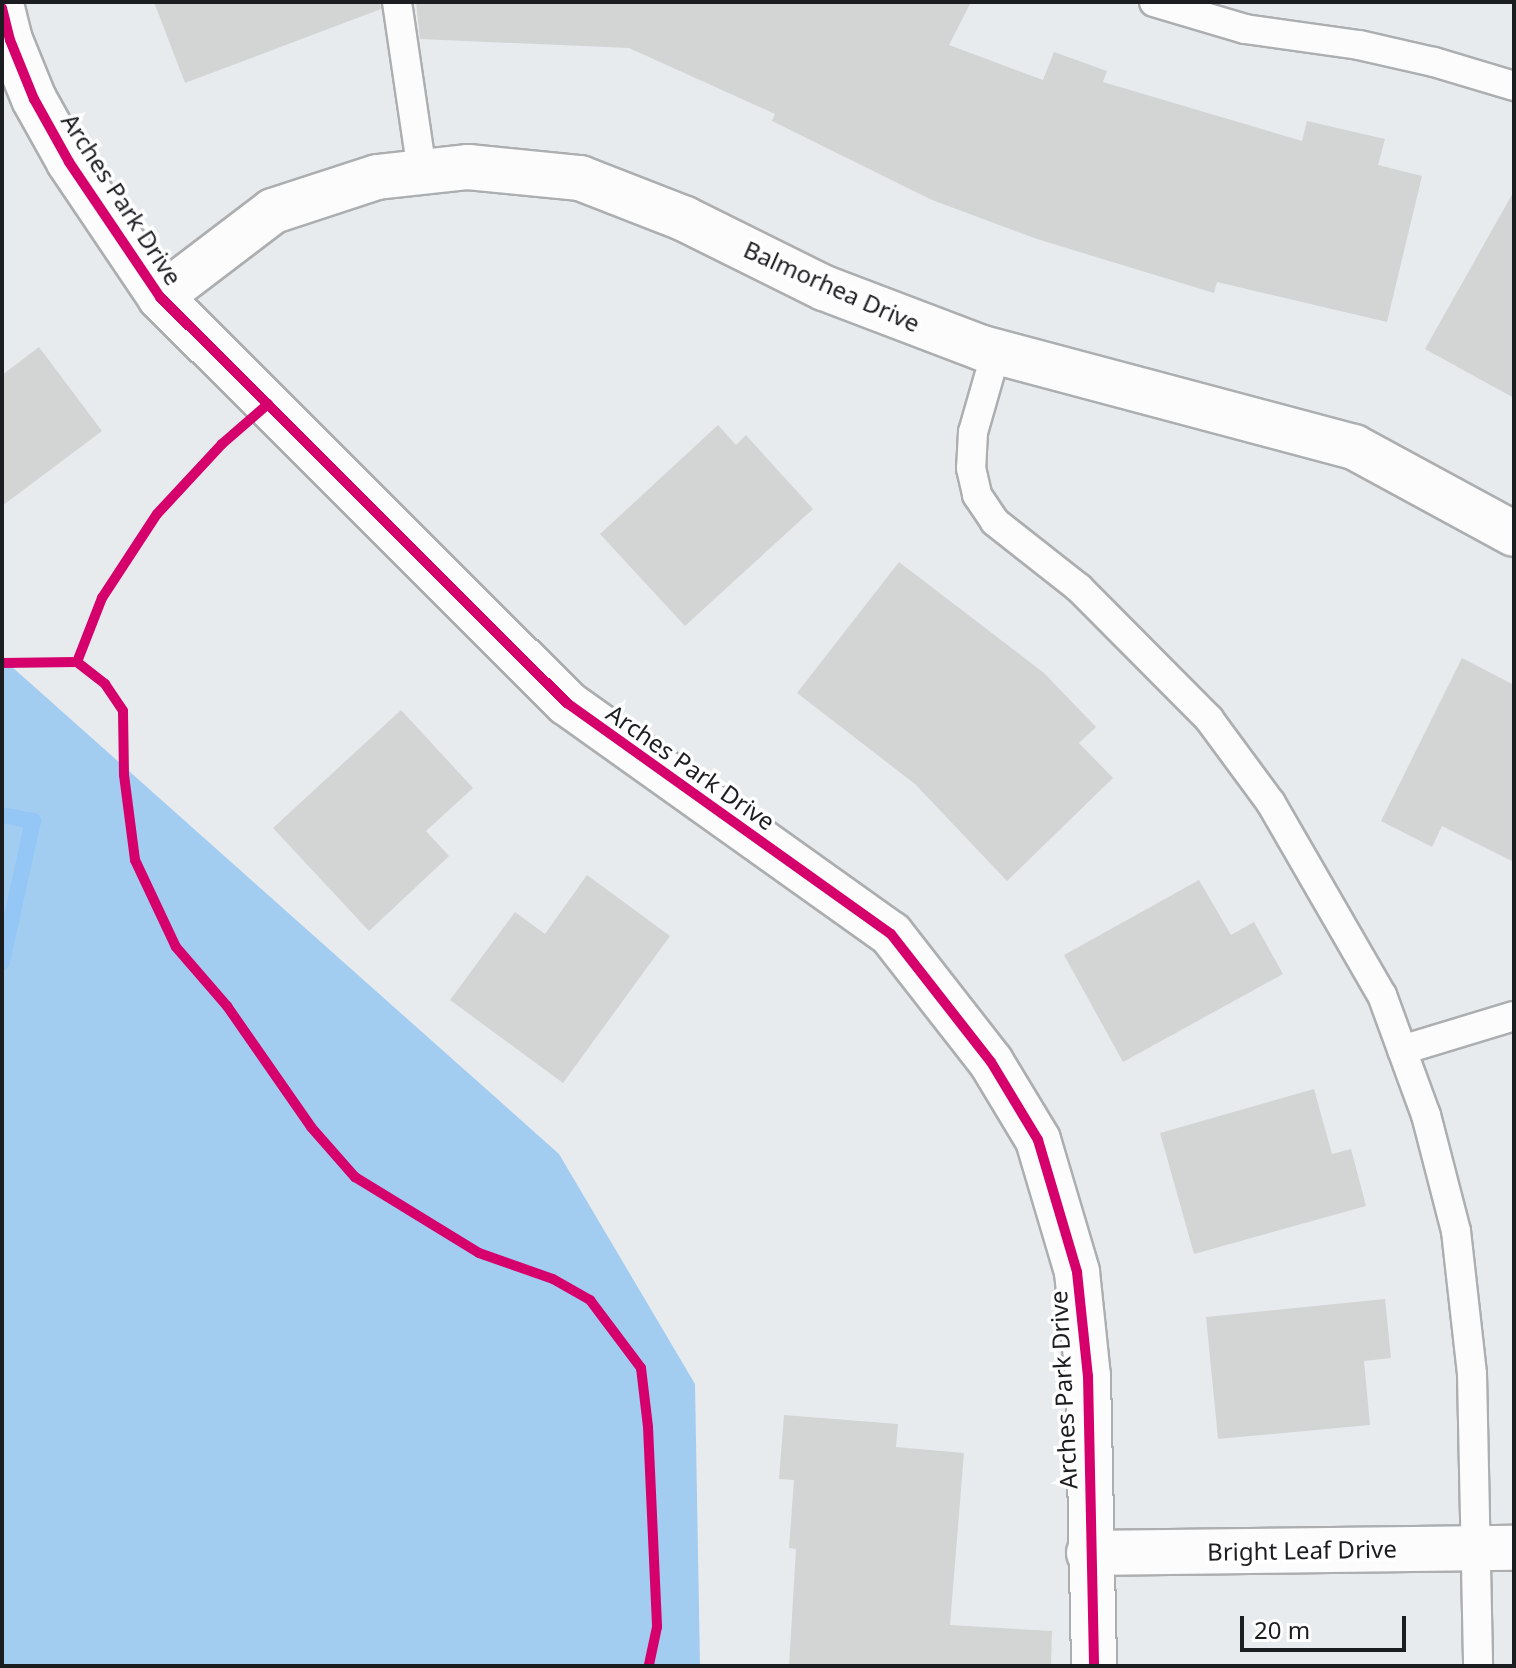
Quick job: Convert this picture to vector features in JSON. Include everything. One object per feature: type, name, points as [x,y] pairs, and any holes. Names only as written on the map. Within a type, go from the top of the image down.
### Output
[{"type":"street","name":"Arches Park Drive","points":[[2,8],[10,40],[34,99],[69,162],[160,297],[567,703],[891,934],[991,1062],[1038,1140],[1077,1272],[1088,1376],[1089,1553],[1094,1666]]},
{"type":"street","name":"Balmorhea Drive","points":[[160,297],[273,211],[377,177],[468,167],[580,178],[685,219],[824,288],[996,352],[1354,447],[1514,534]]},
{"type":"street","name":"Bright Leaf Drive","points":[[1089,1553],[1495,1548]]},
{"type":"lane","points":[[397,2],[422,172]]},
{"type":"lane","points":[[1154,2],[1245,29],[1359,45],[1434,62],[1514,86]]},
{"type":"lane","points":[[996,352],[973,432],[971,468],[977,495],[995,522],[1079,588],[1209,719],[1271,803],[1382,995],[1426,1115],[1456,1231],[1495,1548],[1478,1666]]},
{"type":"lane","points":[[1402,1050],[1514,1016]]},
{"type":"shaded area","points":[[2,658],[559,1154],[695,1384],[700,1666],[2,1666]]},
{"type":"building","points":[[154,2],[380,2],[381,9],[185,83]]},
{"type":"building","points":[[416,2],[971,2],[949,45],[1043,80],[1054,52],[1107,71],[1103,82],[1302,141],[1307,121],[1385,139],[1378,165],[1422,176],[1387,322],[1217,282],[1214,293],[1037,239],[932,200],[772,121],[775,114],[629,48],[420,39]]},
{"type":"building","points":[[1514,191],[1514,398],[1425,349]]},
{"type":"building","points":[[39,347],[102,431],[2,506],[2,375]]},
{"type":"building","points":[[718,425],[736,445],[746,435],[813,509],[685,626],[600,534]]},
{"type":"building","points":[[899,562],[1044,673],[1096,727],[1079,743],[1113,778],[1007,881],[915,784],[797,693]]},
{"type":"building","points":[[1462,658],[1514,685],[1514,862],[1442,826],[1432,847],[1381,821]]},
{"type":"building","points":[[401,710],[473,788],[426,831],[449,856],[369,931],[273,828]]},
{"type":"building","points":[[587,875],[670,936],[563,1083],[450,1000],[515,912],[545,934]]},
{"type":"building","points":[[1199,880],[1231,935],[1254,922],[1283,974],[1123,1062],[1064,955]]},
{"type":"building","points":[[1314,1089],[1332,1154],[1351,1149],[1366,1206],[1194,1254],[1160,1133]]},
{"type":"building","points":[[1385,1299],[1391,1358],[1364,1361],[1370,1425],[1218,1439],[1206,1317]]},
{"type":"building","points":[[784,1415],[898,1424],[896,1447],[964,1453],[950,1625],[1052,1631],[1051,1666],[789,1666],[796,1549],[789,1548],[794,1480],[779,1479]]},
{"type":"waterway","points":[[2,815],[33,821],[2,962]]},
{"type":"cycle path","points":[[2,8],[10,40],[34,99],[69,162],[160,297],[567,703],[891,934],[991,1062],[1038,1140],[1077,1272],[1088,1376],[1094,1666]]},
{"type":"cycle path","points":[[77,662],[102,598],[157,514],[222,444],[268,404]]},
{"type":"cycle path","points":[[2,663],[77,662],[105,684],[123,711],[124,775],[135,860],[176,947],[227,1006],[311,1127],[355,1177],[479,1253],[553,1279],[590,1300],[641,1368],[648,1427],[657,1627],[649,1666]]}]
